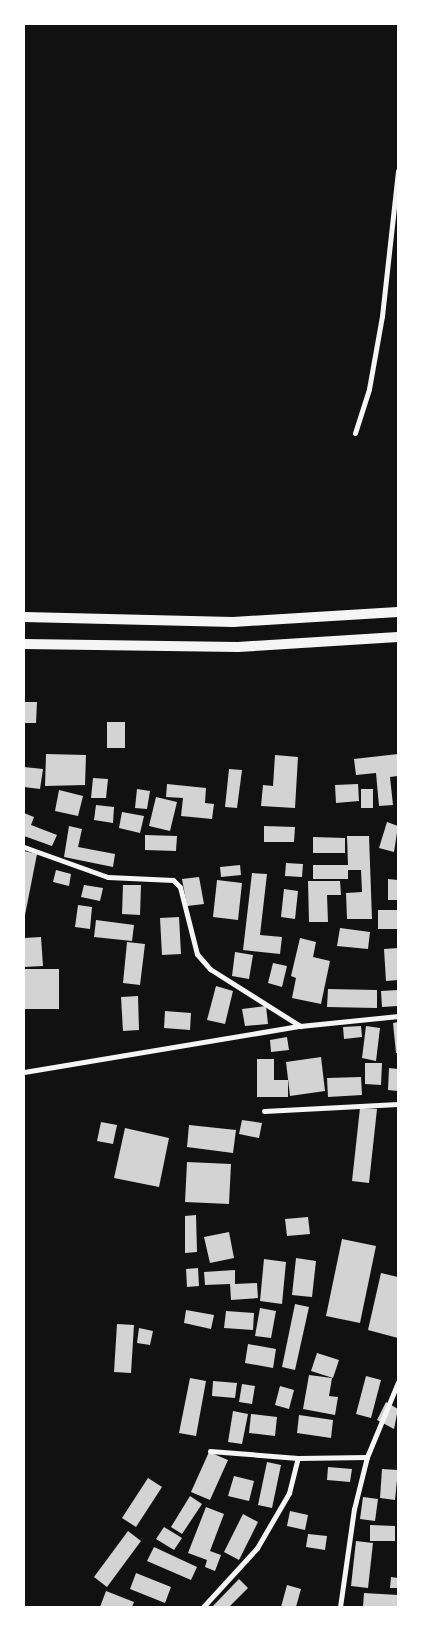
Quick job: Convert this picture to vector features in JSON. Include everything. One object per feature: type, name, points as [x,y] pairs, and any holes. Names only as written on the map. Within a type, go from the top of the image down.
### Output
[{"type":"main road","points":[[24,617],[233,622],[398,612]]},
{"type":"main road","points":[[24,644],[238,647],[398,637]]},
{"type":"street","points":[[355,433],[369,389],[382,316],[398,171]]},
{"type":"street","points":[[24,847],[108,877],[173,880],[180,887],[197,954],[210,969],[300,1026]]},
{"type":"street","points":[[24,1072],[300,1026],[398,1016]]},
{"type":"street","points":[[264,1111],[398,1104]]},
{"type":"street","points":[[340,1607],[354,1509],[367,1457],[398,1382]]},
{"type":"street","points":[[210,1450],[298,1458],[367,1457]]},
{"type":"street","points":[[203,1607],[257,1548],[289,1493],[298,1458]]},
{"type":"building","points":[[24,702],[37,702],[36,723],[24,723]]},
{"type":"building","points":[[107,722],[125,722],[125,748],[107,748]]},
{"type":"building","points":[[46,754],[86,755],[85,785],[45,786]]},
{"type":"building","points":[[398,754],[398,776],[390,777],[393,805],[379,806],[376,773],[356,775],[354,759]]},
{"type":"building","points":[[275,755],[298,757],[295,808],[261,806],[263,785],[273,786]]},
{"type":"building","points":[[24,767],[43,769],[40,789],[24,787]]},
{"type":"building","points":[[229,769],[242,770],[237,808],[225,807]]},
{"type":"building","points":[[93,778],[108,779],[106,798],[91,798]]},
{"type":"building","points":[[167,784],[206,788],[205,803],[214,804],[212,819],[181,816],[183,798],[166,797]]},
{"type":"building","points":[[358,784],[359,801],[336,803],[335,785]]},
{"type":"building","points":[[137,789],[150,791],[147,809],[135,808]]},
{"type":"building","points":[[361,789],[373,789],[373,808],[361,808]]},
{"type":"building","points":[[59,790],[83,796],[78,816],[55,811]]},
{"type":"building","points":[[156,797],[177,802],[170,831],[149,826]]},
{"type":"building","points":[[96,805],[114,807],[113,823],[94,820]]},
{"type":"building","points":[[122,812],[144,816],[140,833],[119,828]]},
{"type":"building","points":[[24,813],[34,817],[31,825],[57,835],[52,846],[24,836]]},
{"type":"building","points":[[387,822],[398,826],[394,852],[379,848]]},
{"type":"building","points":[[69,826],[82,829],[78,847],[115,854],[113,867],[64,857]]},
{"type":"building","points":[[264,826],[295,827],[294,842],[264,842]]},
{"type":"building","points":[[145,835],[177,836],[176,851],[145,850]]},
{"type":"building","points":[[347,836],[369,836],[372,919],[347,919],[346,893],[362,892],[361,870],[348,870],[348,879],[313,879],[313,865],[348,865]]},
{"type":"building","points":[[313,837],[345,838],[345,853],[313,853]]},
{"type":"building","points":[[24,851],[37,854],[25,915],[24,915]]},
{"type":"building","points":[[286,863],[303,864],[302,877],[285,876]]},
{"type":"building","points":[[240,865],[241,875],[221,877],[220,867]]},
{"type":"building","points":[[56,870],[71,874],[69,886],[53,882]]},
{"type":"building","points":[[252,873],[267,874],[260,935],[282,937],[280,954],[243,950]]},
{"type":"building","points":[[199,877],[204,904],[187,906],[182,879]]},
{"type":"building","points":[[388,879],[398,880],[398,900],[388,900]]},
{"type":"building","points":[[217,880],[242,883],[238,920],[213,917]]},
{"type":"building","points":[[308,881],[340,881],[341,895],[327,895],[328,922],[309,922]]},
{"type":"building","points":[[84,885],[103,888],[100,901],[81,897]]},
{"type":"building","points":[[123,885],[141,885],[140,915],[122,914]]},
{"type":"building","points":[[284,889],[298,891],[295,919],[281,917]]},
{"type":"building","points":[[78,905],[92,907],[90,929],[75,927]]},
{"type":"building","points":[[378,910],[398,910],[398,929],[378,929]]},
{"type":"building","points":[[179,917],[181,954],[162,955],[160,918]]},
{"type":"building","points":[[96,920],[134,925],[132,941],[94,937]]},
{"type":"building","points":[[340,928],[370,932],[368,949],[337,946]]},
{"type":"building","points":[[41,937],[43,966],[24,967],[24,938]]},
{"type":"building","points":[[300,938],[316,942],[313,957],[330,961],[321,1004],[292,998],[296,978],[291,976]]},
{"type":"building","points":[[127,942],[145,944],[140,985],[123,983]]},
{"type":"building","points":[[398,948],[398,980],[386,981],[384,949]]},
{"type":"building","points":[[235,952],[253,955],[249,979],[232,976]]},
{"type":"building","points":[[273,963],[287,966],[282,987],[268,983]]},
{"type":"building","points":[[24,969],[59,969],[59,1009],[24,1009]]},
{"type":"building","points":[[216,986],[233,991],[225,1024],[207,1020]]},
{"type":"building","points":[[328,989],[377,990],[377,1008],[327,1007]]},
{"type":"building","points":[[398,990],[398,1006],[382,1007],[381,991]]},
{"type":"building","points":[[138,996],[139,1030],[123,1031],[121,997]]},
{"type":"building","points":[[266,1006],[268,1024],[245,1026],[242,1009]]},
{"type":"building","points":[[165,1011],[191,1013],[190,1030],[164,1028]]},
{"type":"building","points":[[398,1022],[398,1053],[396,1053],[393,1023]]},
{"type":"building","points":[[361,1026],[362,1037],[344,1039],[343,1027]]},
{"type":"building","points":[[366,1026],[380,1028],[376,1061],[362,1058]]},
{"type":"building","points":[[287,1037],[289,1050],[271,1052],[270,1040]]},
{"type":"building","points":[[321,1057],[325,1091],[290,1096],[286,1062]]},
{"type":"building","points":[[257,1059],[274,1059],[274,1080],[288,1080],[288,1097],[257,1097]]},
{"type":"building","points":[[365,1063],[382,1063],[381,1085],[365,1084]]},
{"type":"building","points":[[389,1068],[398,1069],[398,1091],[388,1090]]},
{"type":"building","points":[[361,1077],[362,1095],[328,1097],[327,1078]]},
{"type":"building","points":[[360,1108],[377,1109],[369,1183],[352,1181]]},
{"type":"building","points":[[242,1120],[262,1123],[259,1138],[239,1134]]},
{"type":"building","points":[[101,1122],[117,1125],[113,1144],[97,1141]]},
{"type":"building","points":[[189,1125],[236,1130],[233,1153],[187,1147]]},
{"type":"building","points":[[125,1128],[169,1138],[159,1187],[114,1178]]},
{"type":"building","points":[[187,1162],[231,1164],[229,1204],[185,1202]]},
{"type":"building","points":[[196,1215],[197,1252],[185,1253],[185,1216]]},
{"type":"building","points":[[308,1217],[310,1234],[287,1236],[285,1219]]},
{"type":"building","points":[[229,1232],[234,1258],[210,1263],[204,1237]]},
{"type":"building","points":[[342,1239],[376,1246],[360,1323],[326,1316]]},
{"type":"building","points":[[296,1258],[316,1261],[312,1297],[292,1295]]},
{"type":"building","points":[[264,1259],[286,1262],[282,1304],[260,1301]]},
{"type":"building","points":[[198,1268],[199,1286],[187,1287],[186,1269]]},
{"type":"building","points":[[235,1270],[235,1284],[257,1283],[258,1298],[231,1300],[230,1284],[205,1285],[204,1272]]},
{"type":"building","points":[[381,1273],[398,1277],[398,1338],[368,1330]]},
{"type":"building","points":[[295,1304],[309,1307],[295,1370],[282,1367]]},
{"type":"building","points":[[260,1308],[276,1311],[271,1338],[255,1336]]},
{"type":"building","points":[[186,1310],[214,1315],[211,1329],[184,1323]]},
{"type":"building","points":[[226,1311],[254,1313],[253,1330],[224,1328]]},
{"type":"building","points":[[117,1324],[134,1325],[131,1373],[114,1372]]},
{"type":"building","points":[[139,1328],[153,1331],[150,1345],[137,1343]]},
{"type":"building","points":[[248,1344],[276,1349],[273,1368],[245,1363]]},
{"type":"building","points":[[317,1353],[339,1360],[333,1378],[311,1371]]},
{"type":"building","points":[[309,1375],[332,1378],[329,1396],[338,1397],[335,1415],[303,1409]]},
{"type":"building","points":[[366,1376],[381,1380],[371,1418],[356,1414]]},
{"type":"building","points":[[190,1378],[206,1381],[196,1436],[179,1433]]},
{"type":"building","points":[[213,1381],[237,1383],[235,1398],[212,1396]]},
{"type":"building","points":[[242,1384],[255,1386],[252,1404],[239,1402]]},
{"type":"building","points":[[280,1386],[294,1390],[289,1409],[275,1405]]},
{"type":"building","points":[[386,1402],[398,1409],[394,1429],[377,1420]]},
{"type":"building","points":[[233,1411],[248,1414],[242,1444],[228,1442]]},
{"type":"building","points":[[251,1414],[277,1417],[275,1436],[249,1433]]},
{"type":"building","points":[[299,1415],[333,1420],[331,1438],[297,1433]]},
{"type":"building","points":[[209,1452],[228,1460],[210,1500],[191,1492]]},
{"type":"building","points":[[267,1462],[281,1465],[272,1508],[258,1505]]},
{"type":"building","points":[[328,1467],[352,1469],[350,1482],[327,1480]]},
{"type":"building","points":[[382,1469],[398,1470],[395,1500],[380,1498]]},
{"type":"building","points":[[234,1476],[254,1481],[249,1501],[228,1496]]},
{"type":"building","points":[[148,1478],[162,1487],[136,1527],[122,1518]]},
{"type":"building","points":[[190,1496],[202,1504],[182,1534],[171,1527]]},
{"type":"building","points":[[363,1497],[378,1499],[375,1521],[360,1519]]},
{"type":"building","points":[[206,1507],[224,1514],[210,1551],[221,1555],[215,1571],[205,1567],[207,1560],[188,1553]]},
{"type":"building","points":[[290,1511],[308,1515],[305,1530],[287,1526]]},
{"type":"building","points":[[243,1514],[258,1522],[239,1560],[224,1552]]},
{"type":"building","points":[[370,1525],[395,1526],[395,1541],[370,1541]]},
{"type":"building","points":[[164,1527],[182,1538],[174,1550],[156,1539]]},
{"type":"building","points":[[128,1531],[141,1541],[107,1587],[94,1577]]},
{"type":"building","points":[[308,1534],[327,1536],[325,1550],[306,1547]]},
{"type":"building","points":[[356,1541],[373,1543],[368,1588],[351,1586]]},
{"type":"building","points":[[154,1547],[197,1567],[191,1580],[147,1561]]},
{"type":"building","points":[[136,1573],[171,1587],[165,1603],[130,1589]]},
{"type":"building","points":[[391,1577],[398,1578],[398,1588],[390,1588]]},
{"type":"building","points":[[239,1579],[248,1588],[229,1607],[212,1607]]},
{"type":"building","points":[[287,1585],[301,1589],[296,1607],[281,1607]]},
{"type":"building","points":[[106,1591],[134,1602],[132,1607],[100,1607]]},
{"type":"building","points":[[364,1593],[398,1595],[398,1607],[363,1607]]}]
